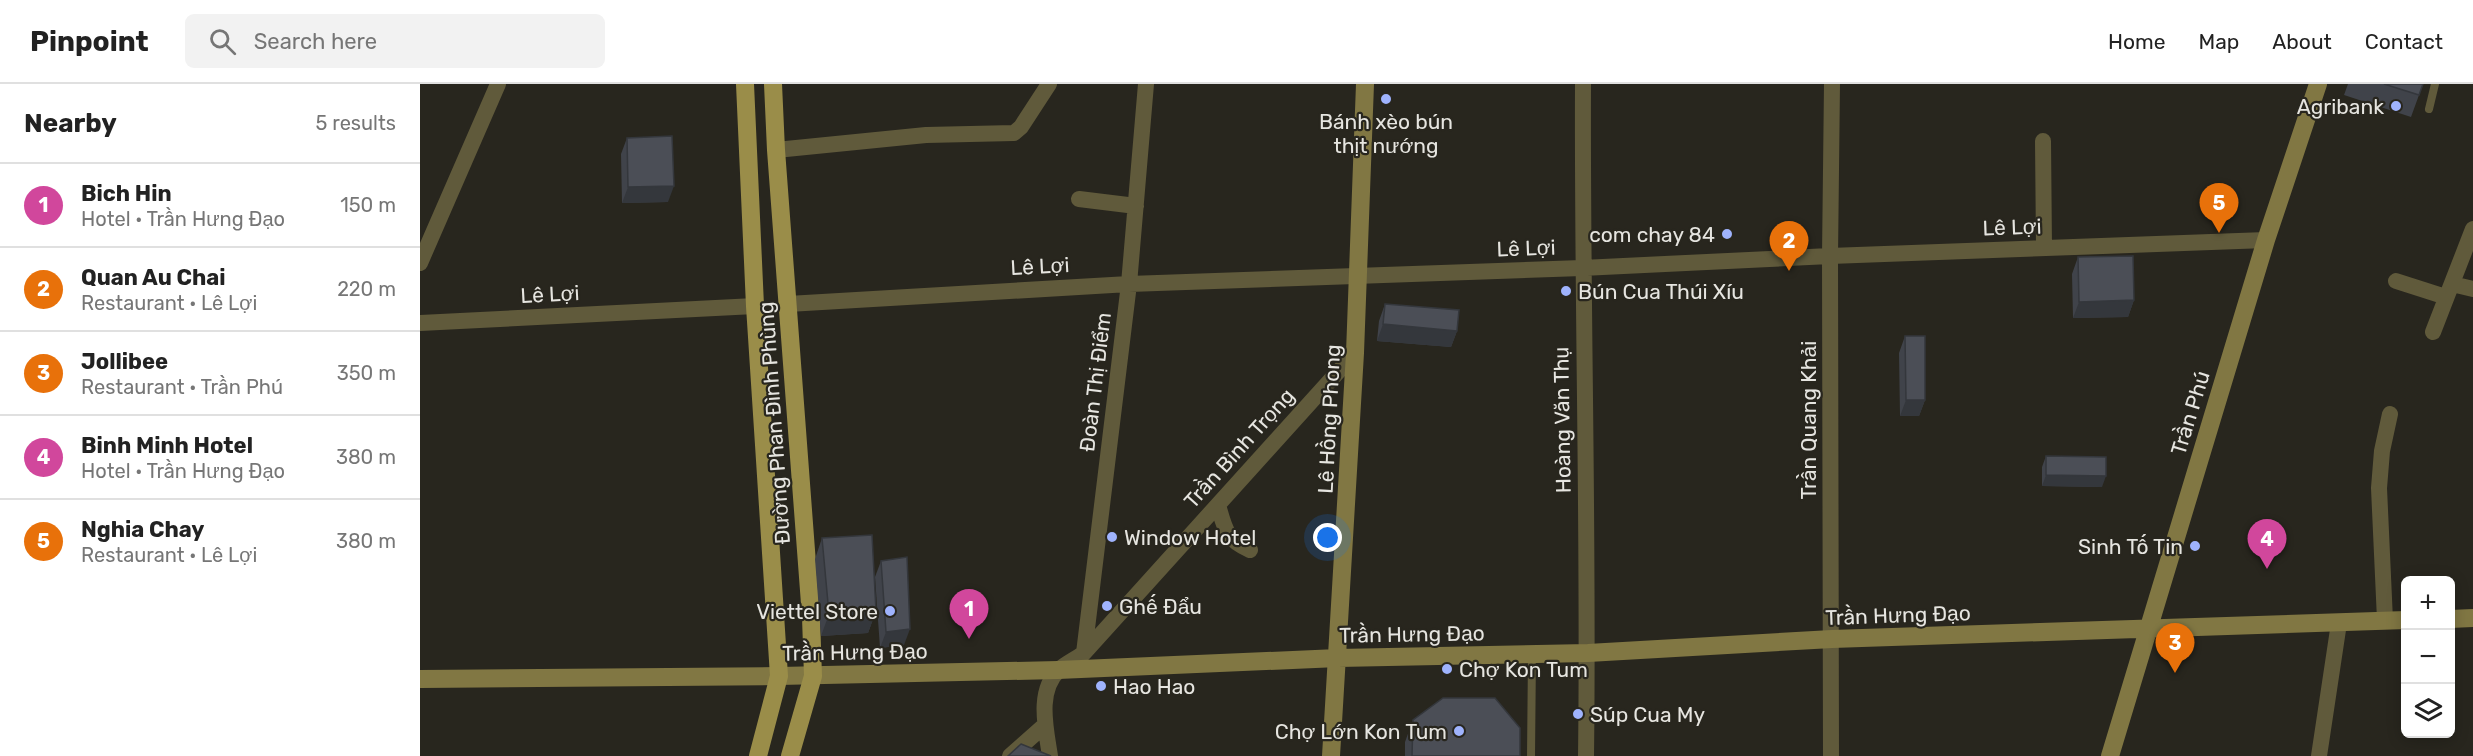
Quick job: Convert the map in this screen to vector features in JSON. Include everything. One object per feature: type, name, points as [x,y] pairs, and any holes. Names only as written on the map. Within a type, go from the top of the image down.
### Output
[{"type":"main road","name":"Đường Phan Đình Phùng","points":[[745,84],[755,306],[778,676],[758,756]]},
{"type":"main road","name":"Đường Phan Đình Phùng","points":[[773,84],[813,676],[790,756]]},
{"type":"street","points":[[420,263],[498,84]]},
{"type":"street","points":[[776,150],[926,135],[1014,133],[1022,127],[1049,84]]},
{"type":"street","name":"Đoàn Thị Điểm","points":[[1084,653],[1129,284],[1146,84]]},
{"type":"street","name":"Lê Hồng Phong","points":[[1331,756],[1359,276],[1365,84]]},
{"type":"street","name":"Hoàng Văn Thụ","points":[[1583,84],[1582,268],[1588,652],[1586,756]]},
{"type":"street","name":"Trần Quang Khải","points":[[1831,756],[1832,84]]},
{"type":"street","name":"Trần Phú","points":[[2110,756],[2266,240],[2318,84]]},
{"type":"street","points":[[2043,141],[2044,248]]},
{"type":"street","points":[[1079,199],[1136,206]]},
{"type":"street","points":[[2433,332],[2473,229]]},
{"type":"street","name":"Lê Lợi","points":[[788,304],[1129,284],[2266,240]]},
{"type":"street","points":[[2396,281],[2449,291],[2473,289]]},
{"type":"street","name":"Lê Lợi","points":[[420,323],[755,306]]},
{"type":"street","name":"Trần Bình Trọng","points":[[1084,653],[1355,353]]},
{"type":"street","points":[[2385,620],[2379,488],[2382,451],[2390,414]]},
{"type":"street","points":[[1218,505],[1229,537],[1236,544],[1250,550]]},
{"type":"street","points":[[2455,619],[2473,618]]},
{"type":"street","name":"Trần Hưng Đạo","points":[[420,679],[813,676],[1058,670],[1338,658],[1588,652],[1832,639],[2401,620]]},
{"type":"street","points":[[2319,756],[2339,623]]},
{"type":"street","points":[[1050,756],[1044,704],[1049,686],[1058,670],[1084,653]]},
{"type":"street","points":[[1010,756],[1045,725]]},
{"type":"lane","points":[[2429,109],[2435,84]]},
{"type":"lane","points":[[1531,756],[1532,654]]},
{"type":"building","points":[[2384,84],[2423,84],[2419,95]]},
{"type":"building","points":[[672,136],[674,186],[628,187],[627,138]]},
{"type":"building","points":[[2133,256],[2134,300],[2079,302],[2078,257]]},
{"type":"building","points":[[1385,304],[1459,310],[1457,331],[1383,324]]},
{"type":"building","points":[[1905,336],[1925,336],[1925,400],[1906,400]]},
{"type":"building","points":[[2046,456],[2106,457],[2106,476],[2046,475]]},
{"type":"building","points":[[872,535],[876,611],[829,614],[822,538]]},
{"type":"building","points":[[907,557],[910,629],[886,632],[881,561]]},
{"type":"building","points":[[1443,698],[1495,698],[1520,728],[1520,756],[1412,756],[1413,720]]},
{"type":"building","points":[[1021,744],[1051,756],[1008,756]]},
{"type":"place","name":"Bánh xèo bún thịt nướng","points":[[1386,99]]},
{"type":"place","name":"Agribank","points":[[2396,106]]},
{"type":"place","name":"Nghia Chay","points":[[2219,233]]},
{"type":"place","name":"com chay 84","points":[[1727,234]]},
{"type":"place","name":"Quan Au Chai","points":[[1789,271]]},
{"type":"place","name":"Bún Cua Thúi Xíu","points":[[1566,291]]},
{"type":"place","name":"Window Hotel","points":[[1112,537]]},
{"type":"place","name":"Sinh Tố Tin","points":[[2195,546]]},
{"type":"place","name":"Binh Minh Hotel","points":[[2267,569]]},
{"type":"place","name":"Ghế Đẩu","points":[[1107,606]]},
{"type":"place","name":"Viettel Store","points":[[890,611]]},
{"type":"place","name":"Bich Hin","points":[[969,639]]},
{"type":"place","name":"Chợ Kon Tum","points":[[1447,669]]},
{"type":"place","name":"Jollibee","points":[[2175,673]]},
{"type":"place","name":"Hao Hao","points":[[1101,686]]},
{"type":"place","name":"Súp Cua My","points":[[1578,714]]},
{"type":"place","name":"Chợ Lớn Kon Tum","points":[[1459,731]]}]
